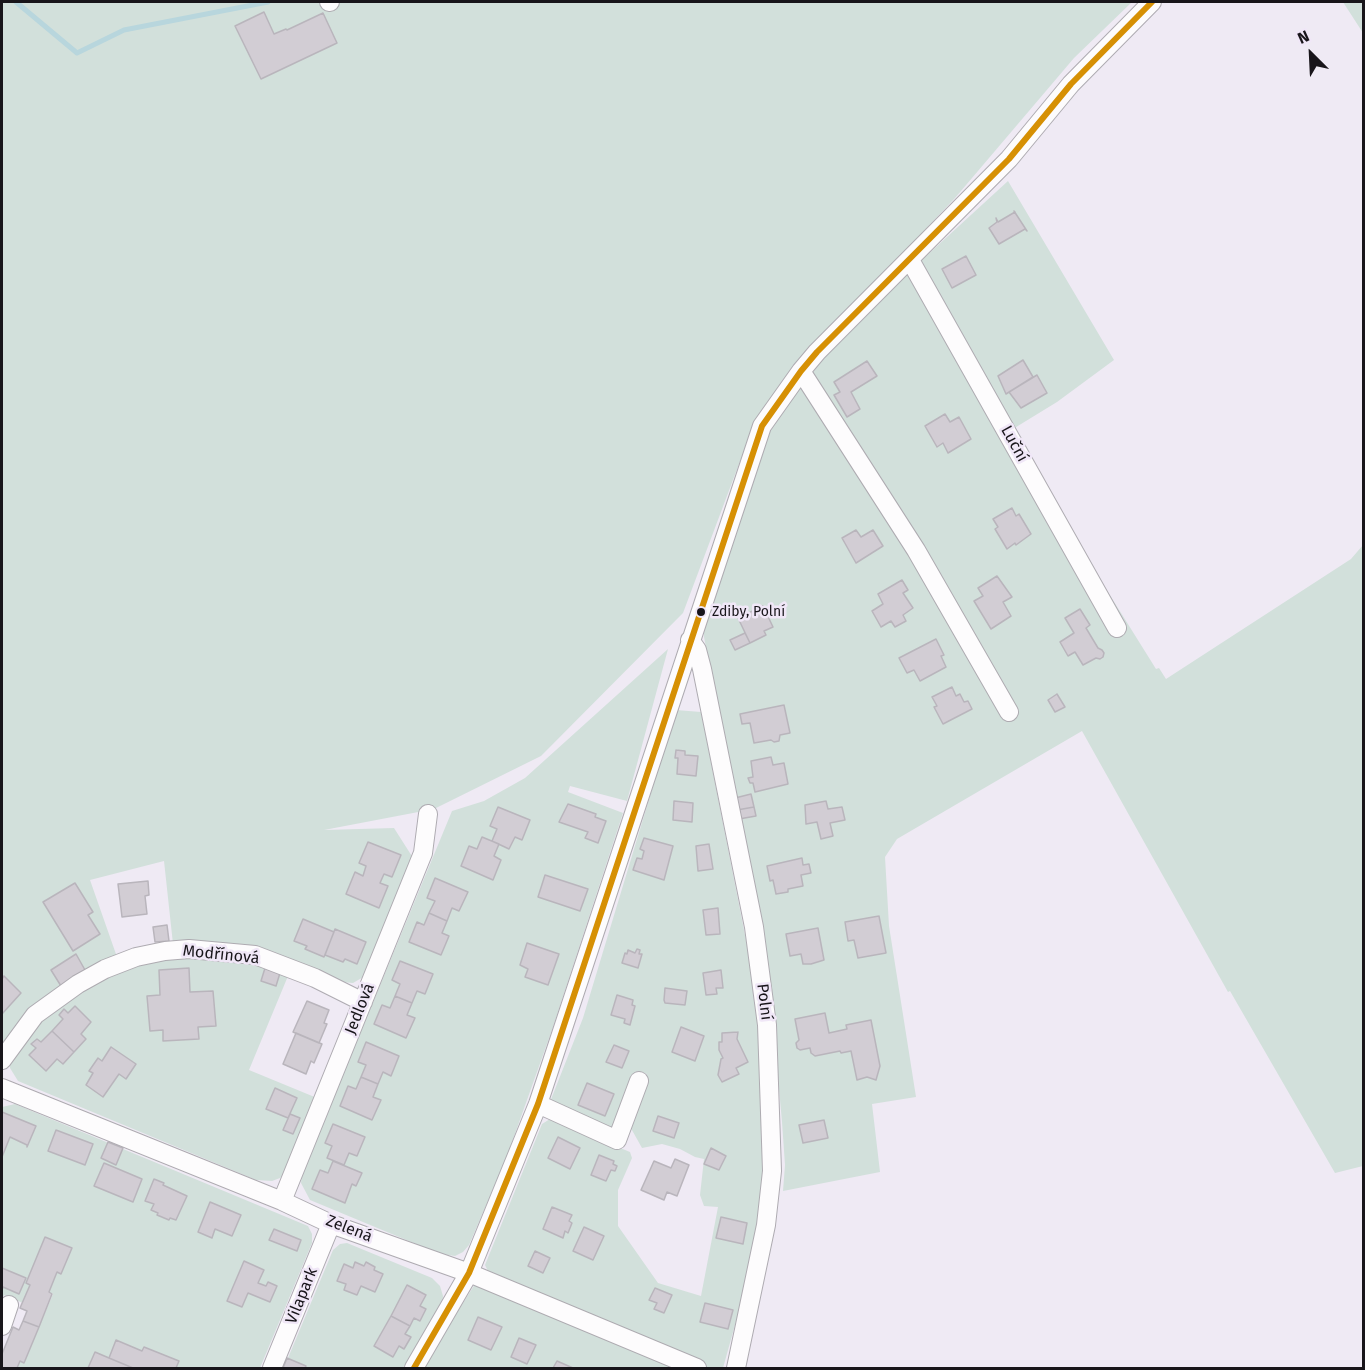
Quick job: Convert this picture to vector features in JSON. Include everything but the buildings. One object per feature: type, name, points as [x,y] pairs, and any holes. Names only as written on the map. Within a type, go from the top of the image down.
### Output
[{"type":"street","points":[[414,1368],[469,1273],[538,1104],[762,426],[801,371],[818,352],[1010,159],[1071,84],[1152,2]]},
{"type":"street","name":"Luční","points":[[910,260],[1117,628]]},
{"type":"street","points":[[801,371],[916,550],[1009,712]]},
{"type":"street","name":"Polní","points":[[690,640],[697,650],[702,669],[724,775],[754,927],[767,1024],[772,1171],[766,1225],[736,1368]]},
{"type":"street","name":"Jedlová","points":[[282,1201],[423,853],[428,814]]},
{"type":"street","name":"Modřínová","points":[[2,1060],[35,1015],[78,984],[105,969],[136,957],[165,951],[189,949],[255,955],[315,978],[363,1002]]},
{"type":"street","points":[[538,1104],[617,1140],[639,1081]]},
{"type":"street","name":"Zelená","points":[[2,1088],[282,1201],[331,1224],[469,1273],[697,1368]]},
{"type":"street","name":"Vilapark","points":[[272,1368],[331,1224]]},
{"type":"street","points":[[2,1326],[9,1305]]},
{"type":"shaded area","points":[[2,2],[1132,2],[1074,58],[955,198],[782,381],[754,424],[683,613],[541,756],[434,809],[324,830],[394,828],[415,861],[365,976],[353,983],[341,982],[173,944],[164,861],[90,880],[117,957],[2,1046]]},
{"type":"shaded area","points":[[1343,2],[1363,2],[1363,33]]},
{"type":"shaded area","points":[[1008,181],[1114,360],[1057,402],[1008,432],[1156,669],[1159,668],[1166,679],[1351,559],[1363,545],[1363,1166],[1335,1173],[1230,991],[1228,992],[1082,731],[897,839],[885,857],[889,926],[916,1097],[872,1104],[880,1172],[783,1191],[785,1165],[767,956],[739,819],[755,816],[751,795],[735,798],[704,637],[704,623],[774,420],[796,386],[888,291]]},
{"type":"shaded area","points":[[668,649],[627,801],[570,786],[568,792],[623,813],[553,1027],[506,1159],[469,1245],[455,1256],[440,1254],[310,1200],[301,1183],[302,1174],[452,811],[484,801],[525,778]]},
{"type":"shaded area","points":[[676,710],[701,712],[748,950],[759,1031],[764,1190],[740,1307],[723,1368],[704,1368],[488,1271],[485,1265],[542,1124],[550,1119],[630,1152],[632,1158],[618,1190],[618,1226],[658,1283],[701,1296],[718,1207],[704,1206],[700,1195],[704,1159],[662,1144],[642,1148],[628,1123],[647,1074],[637,1071],[615,1129],[548,1107],[583,1018]]},
{"type":"shaded area","points":[[180,958],[235,960],[288,976],[249,1070],[317,1098],[286,1171],[280,1178],[272,1181],[256,1180],[18,1081],[10,1068],[10,1060],[41,1021],[57,1008],[101,980],[126,969]]},
{"type":"shaded area","points":[[15,1104],[308,1226],[312,1234],[312,1243],[260,1368],[176,1368],[179,1361],[144,1347],[142,1351],[117,1340],[109,1358],[95,1353],[88,1368],[17,1368],[20,1361],[24,1362],[53,1294],[49,1292],[57,1272],[61,1274],[65,1263],[23,1303],[4,1295],[2,1300],[2,1107]]},
{"type":"shaded area","points":[[347,1243],[432,1278],[440,1286],[443,1296],[442,1307],[403,1368],[305,1368],[306,1366],[288,1358],[333,1250],[340,1244]]},
{"type":"shaded area","points":[[475,1284],[677,1368],[422,1368]]},
{"type":"waterway","points":[[16,2],[77,53],[124,30],[268,2]]},
{"type":"transit line","points":[[414,1368],[469,1273],[538,1104],[762,426],[817,352],[1009,159],[1071,84],[1152,2]]},
{"type":"place","name":"Zdiby, Polní","points":[[701,612]]}]
